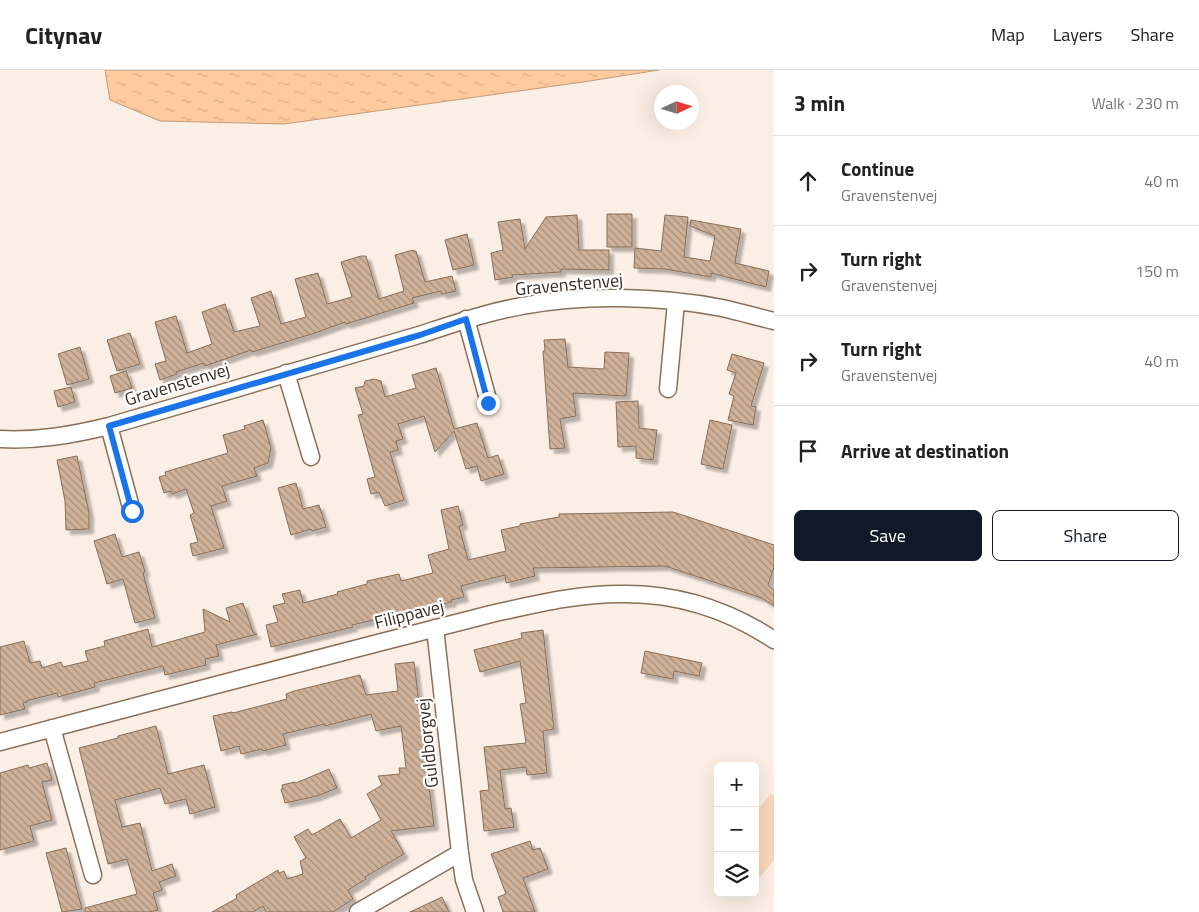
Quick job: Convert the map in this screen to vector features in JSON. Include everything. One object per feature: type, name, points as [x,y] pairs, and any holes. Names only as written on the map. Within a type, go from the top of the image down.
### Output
[{"type":"street","name":"Gravenstenvej","points":[[0,439],[38,439],[76,434],[109,426],[420,335],[466,319],[522,306],[578,300],[628,298],[721,308],[774,321]]},
{"type":"street","points":[[668,389],[676,302]]},
{"type":"street","points":[[466,319],[488,403]]},
{"type":"street","points":[[286,373],[311,457]]},
{"type":"street","name":"Gravenstenvej","points":[[109,426],[132,511]]},
{"type":"street","name":"Filippavej","points":[[0,742],[435,628],[548,601],[594,594],[662,596],[719,611],[750,624],[774,640]]},
{"type":"street","name":"Guldborgvej","points":[[435,628],[460,853],[464,880],[475,912]]},
{"type":"street","points":[[52,728],[93,876]]},
{"type":"street","points":[[358,912],[460,853]]},
{"type":"shaded area","points":[[771,793],[774,796],[774,860],[759,878],[759,852],[759,808]]},
{"type":"water","points":[[105,70],[659,70],[284,124],[160,121],[110,100]]},
{"type":"building","points":[[607,214],[632,214],[632,247],[607,247]]},
{"type":"building","points":[[577,215],[579,250],[609,250],[609,270],[561,269],[561,272],[512,275],[513,277],[495,280],[491,253],[503,250],[498,222],[520,219],[525,249],[546,217]]},
{"type":"building","points":[[665,215],[688,217],[684,257],[710,261],[715,236],[690,226],[691,220],[741,229],[735,263],[769,271],[766,287],[711,273],[711,277],[665,269],[634,268],[635,248],[661,251]]},
{"type":"building","points":[[467,234],[474,265],[453,270],[445,240]]},
{"type":"building","points":[[413,250],[416,251],[425,282],[452,276],[456,291],[442,294],[441,291],[412,298],[414,303],[346,324],[345,322],[252,352],[251,350],[205,366],[204,363],[176,372],[177,374],[160,380],[155,364],[166,361],[155,322],[176,316],[187,353],[212,344],[202,312],[225,304],[234,332],[260,326],[251,298],[271,291],[281,324],[306,317],[295,279],[318,273],[327,304],[352,297],[341,262],[361,256],[366,256],[379,299],[404,291],[395,255]]},
{"type":"building","points":[[130,333],[140,364],[117,371],[107,340]]},
{"type":"building","points":[[565,339],[568,367],[604,369],[605,352],[629,353],[626,396],[573,393],[576,416],[560,419],[565,448],[550,449],[543,351],[545,351],[544,340]]},
{"type":"building","points":[[80,347],[89,379],[67,385],[58,354]]},
{"type":"building","points":[[732,354],[764,363],[751,406],[756,407],[753,425],[728,420],[734,396],[729,394],[736,373],[727,370]]},
{"type":"building","points":[[436,368],[454,429],[477,423],[488,458],[498,455],[504,474],[481,481],[477,466],[466,469],[454,431],[435,452],[424,416],[398,424],[403,439],[396,441],[398,450],[390,452],[404,500],[385,506],[379,492],[371,494],[367,479],[375,477],[358,415],[363,414],[355,388],[364,386],[365,381],[374,379],[381,381],[385,397],[416,388],[412,375]]},
{"type":"building","points":[[126,371],[132,388],[115,393],[110,376]]},
{"type":"building","points":[[71,387],[75,402],[58,407],[54,391]]},
{"type":"building","points":[[638,401],[639,428],[657,430],[653,460],[636,458],[636,446],[618,447],[616,402]]},
{"type":"building","points":[[263,420],[271,448],[268,463],[254,468],[257,476],[222,486],[227,501],[211,506],[224,548],[193,556],[190,544],[198,542],[190,515],[194,513],[186,489],[172,494],[171,491],[164,493],[159,477],[166,475],[165,472],[228,453],[223,435],[245,429],[244,426]]},
{"type":"building","points":[[710,420],[732,425],[723,469],[701,464]]},
{"type":"building","points":[[77,456],[89,513],[89,529],[66,530],[65,501],[57,460]]},
{"type":"building","points":[[296,483],[303,509],[319,505],[326,527],[291,535],[278,488]]},
{"type":"building","points":[[458,506],[463,525],[459,526],[468,560],[506,551],[501,530],[520,526],[520,524],[559,517],[559,514],[673,512],[774,545],[774,567],[768,585],[774,590],[774,606],[762,598],[665,566],[533,568],[535,576],[506,583],[505,575],[461,586],[464,597],[451,600],[452,602],[352,625],[353,627],[271,647],[266,625],[278,622],[273,606],[285,603],[282,594],[300,590],[303,603],[338,594],[337,592],[367,584],[367,581],[399,574],[401,581],[433,573],[428,555],[449,549],[441,510]]},
{"type":"building","points":[[115,534],[122,557],[139,552],[155,618],[135,623],[123,579],[107,584],[94,541]]},
{"type":"building","points":[[243,603],[253,632],[257,634],[216,645],[219,656],[205,659],[206,665],[165,675],[163,666],[94,683],[95,687],[58,697],[57,693],[26,701],[23,703],[25,709],[0,715],[0,647],[24,641],[30,663],[40,661],[42,668],[61,662],[63,667],[88,661],[85,651],[105,646],[104,641],[148,629],[152,647],[205,632],[203,609],[230,622],[226,608]]},
{"type":"building","points":[[543,630],[554,729],[543,731],[547,773],[527,775],[526,767],[500,770],[505,809],[511,808],[514,827],[484,831],[480,791],[489,790],[484,747],[526,743],[520,704],[526,703],[520,661],[480,672],[474,650],[522,638],[521,633]]},
{"type":"building","points":[[645,651],[702,663],[699,676],[674,671],[673,679],[641,673]]},
{"type":"building","points":[[414,662],[434,826],[391,831],[404,854],[365,877],[366,879],[348,890],[353,899],[333,912],[266,912],[263,906],[253,912],[212,912],[237,898],[236,895],[278,870],[279,873],[284,871],[287,879],[303,874],[300,861],[306,858],[294,837],[308,829],[312,835],[340,819],[351,838],[381,820],[367,794],[382,785],[378,776],[400,774],[399,768],[406,768],[401,726],[376,731],[371,714],[325,726],[325,724],[283,734],[286,745],[241,754],[239,746],[221,751],[213,716],[233,713],[287,699],[286,694],[294,691],[360,675],[366,695],[398,691],[395,664]]},
{"type":"building","points":[[156,726],[168,774],[204,765],[215,807],[190,814],[186,799],[165,804],[160,788],[115,800],[122,827],[140,823],[152,871],[172,864],[176,876],[159,882],[162,890],[153,893],[158,910],[149,912],[85,912],[85,908],[137,894],[127,859],[108,864],[79,748]]},
{"type":"building","points":[[47,763],[52,780],[42,782],[52,820],[30,826],[34,841],[0,850],[0,773],[28,765],[29,768]]},
{"type":"building","points":[[329,769],[337,788],[317,796],[285,803],[281,789],[283,789],[282,785],[296,783]]},
{"type":"building","points":[[530,841],[533,850],[540,848],[548,869],[523,878],[535,912],[503,912],[498,897],[506,894],[491,854]]},
{"type":"building","points":[[66,848],[82,909],[62,912],[46,853]]},
{"type":"building","points":[[442,897],[449,912],[410,912]]},
{"type":"route","points":[[132,511],[109,426],[420,335],[466,319],[488,403]]}]
